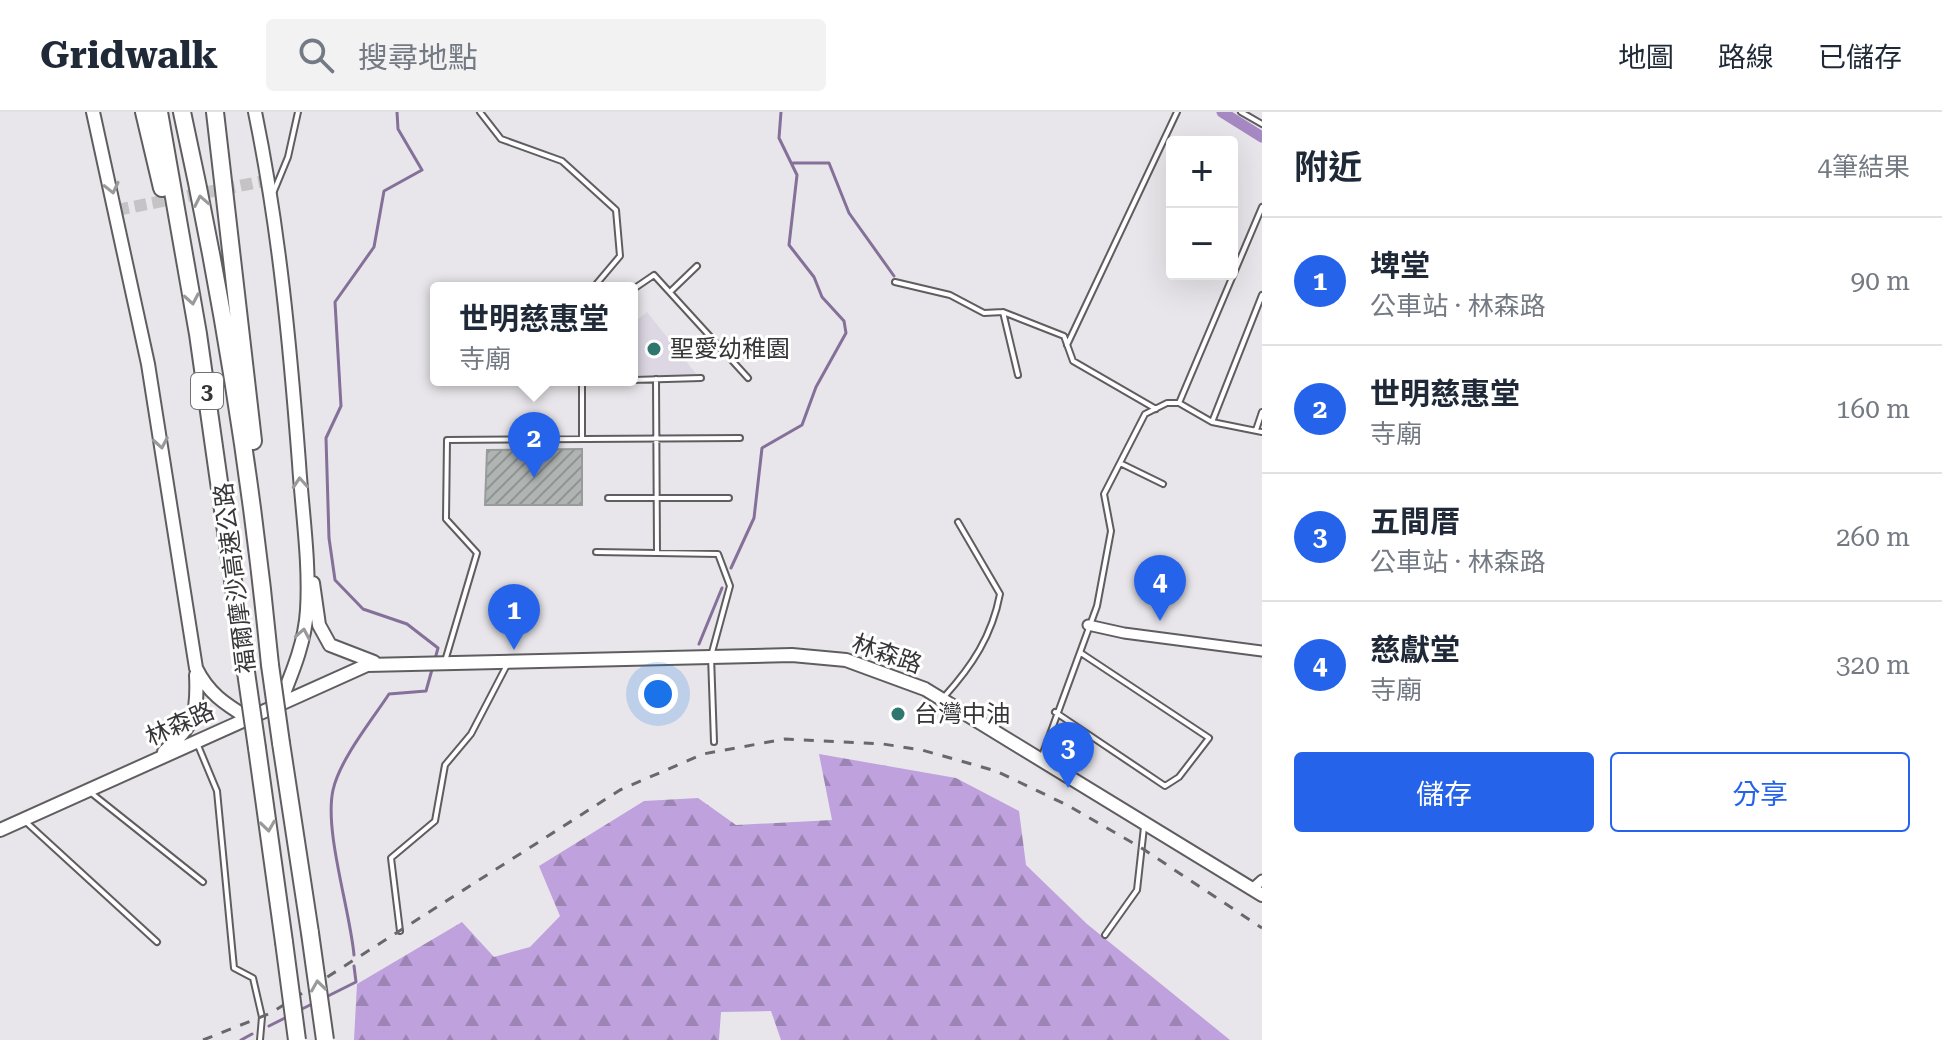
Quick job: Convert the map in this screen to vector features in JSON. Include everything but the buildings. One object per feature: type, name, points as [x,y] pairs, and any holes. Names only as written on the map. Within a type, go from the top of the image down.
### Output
[{"type":"highway","points":[[144,112],[165,199],[185,261]]},
{"type":"highway","name":"福爾摩沙高速公路","points":[[159,112],[185,261],[297,1040]]},
{"type":"highway","name":"福爾摩沙高速公路","points":[[182,112],[232,372],[270,665],[325,1040]]},
{"type":"highway","points":[[215,112],[255,457],[262,587]]},
{"type":"street","points":[[93,112],[148,364],[196,668],[197,702],[191,726],[156,759]]},
{"type":"street","points":[[255,112],[288,315],[306,560],[308,608],[302,642],[280,703]]},
{"type":"street","points":[[306,560],[319,625],[330,645],[353,657],[382,664]]},
{"type":"street","points":[[1088,625],[1124,633],[1262,651]]},
{"type":"street","name":"林森路","points":[[0,830],[367,665],[792,655],[846,660],[943,699],[1144,824],[1259,888]]},
{"type":"street","points":[[196,668],[204,686],[223,703],[248,718]]},
{"type":"lane","points":[[271,197],[288,157],[298,112]]},
{"type":"lane","points":[[480,112],[501,139],[562,161],[616,210],[620,256],[598,282]]},
{"type":"lane","points":[[1067,346],[1177,112]]},
{"type":"lane","points":[[1241,112],[1262,124]]},
{"type":"lane","points":[[1179,403],[1262,207]]},
{"type":"lane","points":[[670,292],[697,266]]},
{"type":"lane","points":[[638,286],[654,275],[748,378]]},
{"type":"lane","points":[[895,282],[950,295],[984,313],[1003,312],[1064,336],[1073,361],[1156,409]]},
{"type":"lane","points":[[1212,422],[1262,295]]},
{"type":"lane","points":[[1003,312],[1018,375]]},
{"type":"lane","points":[[638,380],[701,378]]},
{"type":"lane","points":[[656,379],[657,551]]},
{"type":"lane","points":[[582,386],[582,438]]},
{"type":"lane","points":[[1041,758],[1055,712],[1072,666],[1081,653],[1097,606],[1111,531],[1104,494],[1145,414],[1179,403],[1212,422],[1259,431],[1262,412]]},
{"type":"lane","points":[[438,663],[477,553],[446,519],[447,440],[740,438]]},
{"type":"lane","points":[[1120,463],[1163,484]]},
{"type":"lane","points":[[608,498],[729,498]]},
{"type":"lane","points":[[943,699],[969,670],[995,623],[1000,594],[958,522]]},
{"type":"lane","points":[[596,552],[718,554],[730,586],[711,656],[714,742]]},
{"type":"lane","points":[[1055,712],[1165,786],[1179,777],[1209,738],[1081,653]]},
{"type":"lane","points":[[400,931],[391,858],[435,821],[445,765],[471,734],[509,661]]},
{"type":"lane","points":[[196,741],[217,791],[234,968],[253,978],[262,1017],[260,1040]]},
{"type":"lane","points":[[90,792],[203,882]]},
{"type":"lane","points":[[24,821],[157,942]]},
{"type":"lane","points":[[1105,935],[1137,890],[1144,824]]},
{"type":"shaded area","name":"聖愛幼稚園","points":[[647,312],[697,375],[638,375],[638,319]]},
{"type":"green space","points":[[819,754],[956,778],[1019,811],[1026,865],[1087,924],[1230,1040],[781,1040],[771,1011],[721,1012],[719,1040],[354,1040],[357,984],[462,922],[494,957],[530,947],[560,916],[539,866],[644,801],[698,798],[736,825],[832,820]]},
{"type":"waterway","points":[[397,112],[398,129],[422,170],[384,191],[374,247],[335,302],[341,406],[326,438],[329,538],[335,580],[363,609],[407,624],[438,648],[435,659]]},
{"type":"waterway","points":[[731,568],[754,518],[762,448],[802,425],[816,387],[846,333],[844,321],[822,297],[814,277],[789,245],[797,175],[779,138],[781,112]]},
{"type":"waterway","points":[[1222,112],[1262,137]]},
{"type":"waterway","points":[[793,163],[829,163],[849,213],[894,276]]},
{"type":"waterway","points":[[699,644],[722,588]]},
{"type":"waterway","points":[[354,955],[332,827],[333,790],[349,753],[389,694],[426,691],[433,666]]},
{"type":"waterway","points":[[326,997],[356,982],[354,966]]},
{"type":"waterway","points":[[298,1011],[312,1004]]},
{"type":"waterway","points":[[269,1026],[287,1017]]},
{"type":"waterway","points":[[241,1040],[252,1034]]},
{"type":"tunnel","points":[[117,210],[269,180]]},
{"type":"railway","points":[[203,1040],[271,1013],[620,790],[703,754],[785,739],[883,744],[922,750],[996,771],[1067,805],[1140,847],[1262,928]]},
{"type":"place","name":"聖愛幼稚園","points":[[654,349]]},
{"type":"place","name":"世明慈惠堂","points":[[534,478]]},
{"type":"place","name":"慈獻堂","points":[[1160,621]]},
{"type":"place","name":"埤堂","points":[[514,650]]},
{"type":"place","name":"台灣中油","points":[[898,714]]},
{"type":"place","name":"五間厝","points":[[1068,788]]}]
